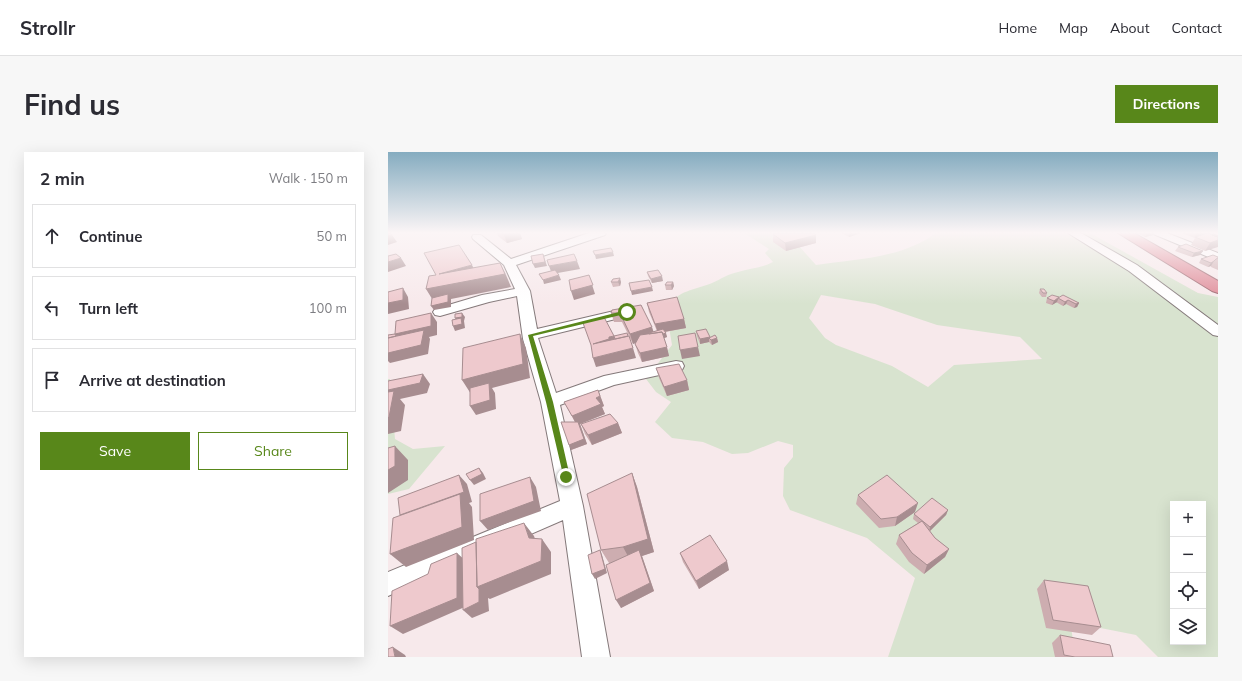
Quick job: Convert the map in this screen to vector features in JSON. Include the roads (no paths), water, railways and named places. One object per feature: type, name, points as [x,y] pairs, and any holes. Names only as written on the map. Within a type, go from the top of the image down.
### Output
[{"type":"highway","points":[[1164,257],[1218,288]]},
{"type":"street","points":[[501,257],[509,263],[523,291],[530,335],[550,402],[572,506],[596,657]]},
{"type":"street","points":[[509,263],[529,257]]},
{"type":"street","points":[[1113,257],[1133,268],[1218,332]]},
{"type":"street","points":[[440,312],[487,298],[523,291]]},
{"type":"street","points":[[530,335],[627,312]]},
{"type":"street","points":[[550,402],[610,380],[676,366]]},
{"type":"street","points":[[388,584],[572,506]]}]
